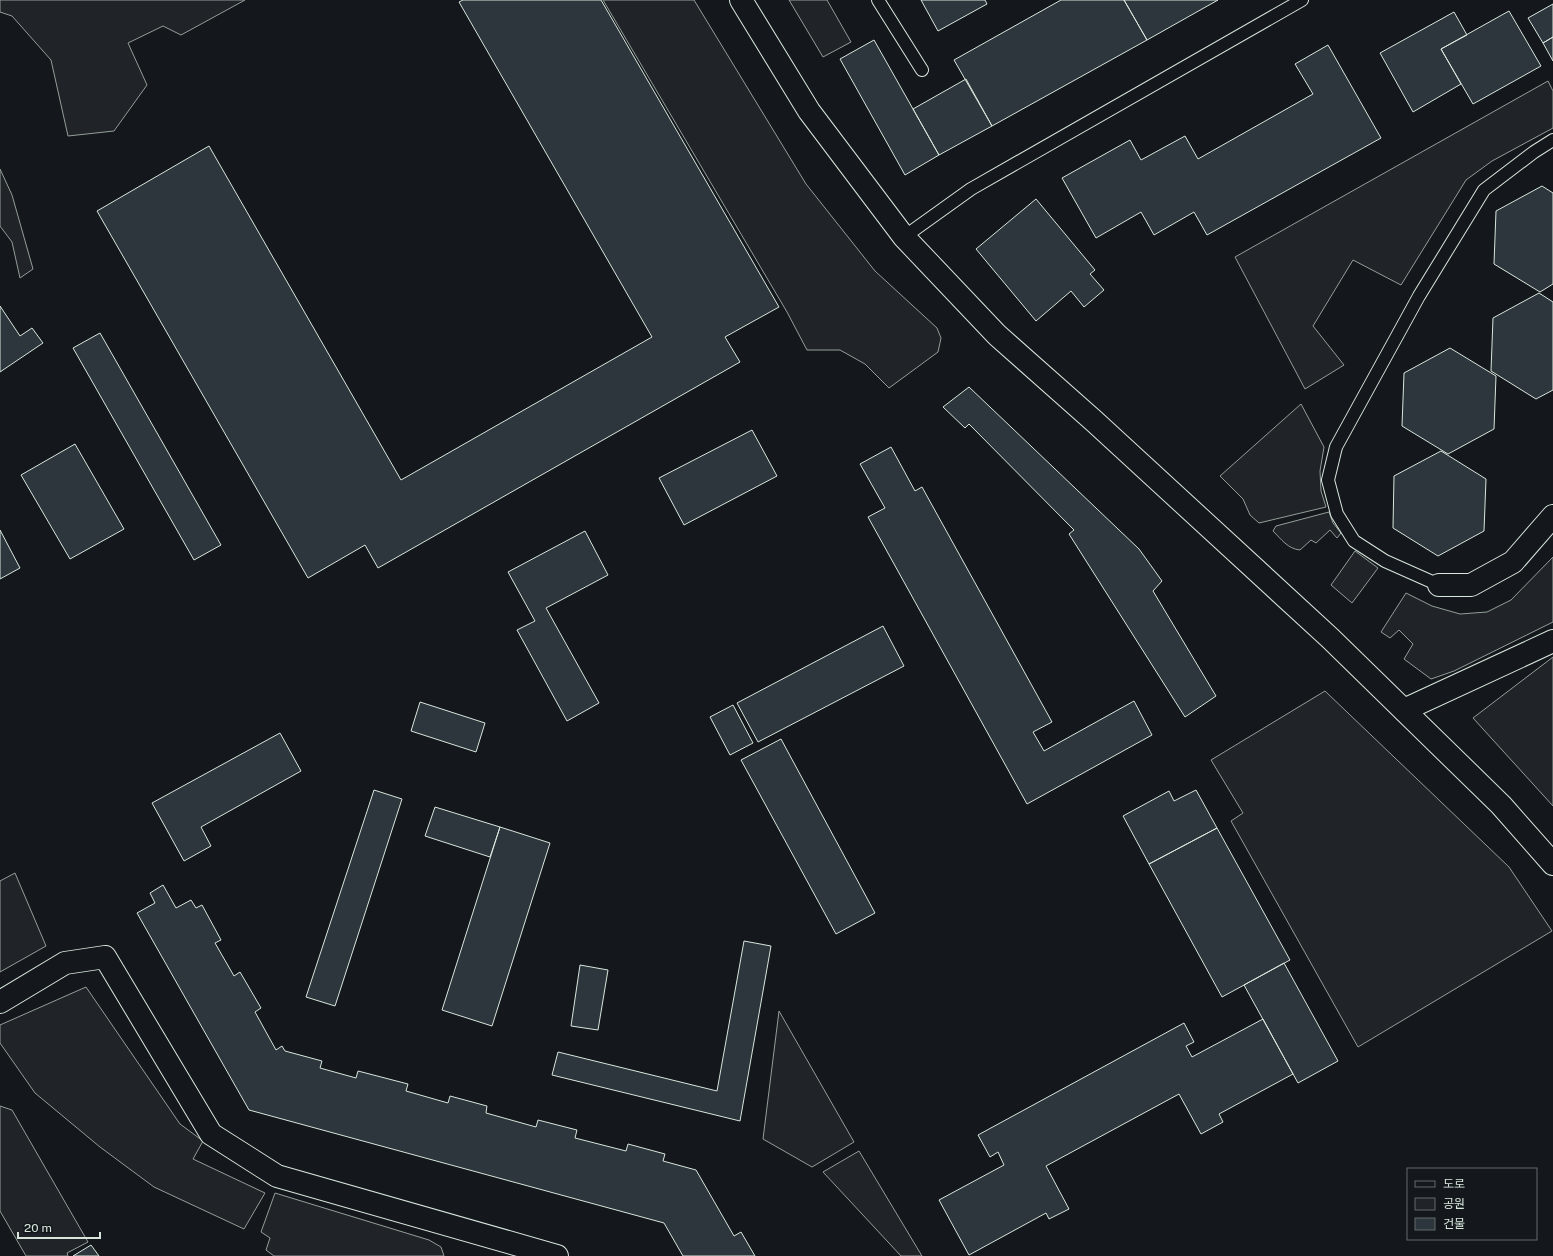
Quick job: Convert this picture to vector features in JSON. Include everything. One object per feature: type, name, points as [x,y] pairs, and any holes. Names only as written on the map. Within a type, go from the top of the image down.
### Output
[{"type":"street","points":[[741,0],[809,111],[904,237],[997,335],[1094,421],[1330,638],[1501,805],[1553,864]]},
{"type":"street","points":[[1439,585],[1472,585],[1513,562],[1551,521]]},
{"type":"street","points":[[1404,710],[1553,641]]},
{"type":"street","points":[[0,1002],[65,963],[104,957],[211,1134],[277,1176],[558,1256]]},
{"type":"lane","points":[[878,0],[922,70]]},
{"type":"lane","points":[[904,237],[971,189],[1302,0]]},
{"type":"lane","points":[[1439,585],[1385,561],[1354,541],[1337,514],[1328,480],[1336,447],[1419,296],[1484,190],[1534,152],[1553,140]]},
{"type":"green space","points":[[0,0],[245,0],[181,35],[163,26],[128,43],[147,85],[114,131],[68,136],[51,60],[12,16],[0,12]]},
{"type":"green space","points":[[603,0],[694,0],[806,184],[875,271],[937,328],[941,338],[938,352],[889,388],[865,364],[840,350],[807,350],[787,312]]},
{"type":"green space","points":[[789,0],[827,0],[851,42],[823,57]]},
{"type":"green space","points":[[1548,81],[1553,91],[1553,128],[1492,161],[1466,180],[1401,285],[1353,260],[1313,326],[1344,365],[1305,389],[1235,257]]},
{"type":"green space","points":[[0,169],[12,195],[33,269],[20,278],[12,242],[0,226]]},
{"type":"green space","points":[[1301,404],[1324,447],[1320,471],[1321,491],[1326,507],[1259,523],[1250,515],[1243,499],[1220,476]]},
{"type":"green space","points":[[1329,512],[1333,523],[1341,533],[1337,538],[1330,530],[1316,543],[1311,540],[1300,550],[1288,546],[1273,531],[1276,526]]},
{"type":"green space","points":[[1355,551],[1378,568],[1352,603],[1331,585]]},
{"type":"green space","points":[[1553,557],[1553,622],[1454,671],[1431,679],[1404,659],[1413,644],[1399,630],[1390,638],[1381,632],[1406,593],[1432,606],[1460,614],[1487,612],[1511,600]]},
{"type":"green space","points":[[1553,657],[1553,806],[1473,718]]},
{"type":"green space","points":[[1325,691],[1509,867],[1552,931],[1358,1047],[1231,821],[1243,813],[1211,760]]},
{"type":"green space","points":[[15,873],[46,946],[0,972],[0,881]]},
{"type":"green space","points":[[86,987],[180,1124],[203,1141],[193,1159],[265,1193],[244,1229],[154,1187],[100,1147],[35,1093],[0,1043],[0,1025]]},
{"type":"green space","points":[[779,1011],[854,1142],[812,1167],[763,1139]]},
{"type":"green space","points":[[0,1106],[12,1110],[88,1242],[67,1253],[68,1256],[26,1256],[0,1211]]},
{"type":"green space","points":[[859,1151],[922,1256],[901,1256],[823,1172]]},
{"type":"green space","points":[[275,1193],[429,1240],[441,1247],[444,1256],[274,1256],[266,1250],[270,1238],[261,1232]]},
{"type":"building","points":[[463,0],[601,0],[779,307],[725,337],[740,362],[378,568],[365,545],[308,578],[97,211],[209,146],[401,480],[652,337],[459,2]]},
{"type":"building","points":[[921,0],[985,0],[987,4],[938,31]]},
{"type":"building","points":[[1061,0],[1124,0],[1147,40],[992,126],[954,60]]},
{"type":"building","points":[[1124,0],[1218,0],[1147,40]]},
{"type":"building","points":[[1553,4],[1553,37],[1543,43],[1528,18]]},
{"type":"building","points":[[1509,11],[1541,66],[1473,104],[1441,49]]},
{"type":"building","points":[[1454,12],[1467,35],[1441,49],[1461,84],[1413,112],[1380,53]]},
{"type":"building","points":[[1553,37],[1553,61],[1543,43]]},
{"type":"building","points":[[874,40],[939,155],[905,175],[840,59]]},
{"type":"building","points":[[1328,45],[1381,138],[1207,235],[1194,212],[1154,235],[1141,212],[1096,238],[1062,178],[1130,140],[1141,160],[1185,136],[1198,159],[1313,94],[1295,64]]},
{"type":"building","points":[[966,79],[992,126],[939,155],[913,109]]},
{"type":"building","points":[[1542,186],[1553,193],[1553,284],[1540,292],[1494,264],[1496,211]]},
{"type":"building","points":[[1036,199],[1095,270],[1090,274],[1104,290],[1084,307],[1071,291],[1036,321],[976,249]]},
{"type":"building","points":[[1539,293],[1553,302],[1553,390],[1536,399],[1491,371],[1493,318]]},
{"type":"building","points":[[0,306],[20,336],[32,328],[43,343],[0,372]]},
{"type":"building","points":[[100,333],[221,545],[194,560],[73,348]]},
{"type":"building","points":[[1450,348],[1496,376],[1494,429],[1448,454],[1402,426],[1404,373]]},
{"type":"building","points":[[969,387],[1139,549],[1162,581],[1153,591],[1216,696],[1185,717],[1069,534],[1074,530],[969,424],[965,428],[943,407]]},
{"type":"building","points":[[752,430],[777,476],[684,525],[659,478]]},
{"type":"building","points":[[75,444],[124,529],[70,559],[21,475]]},
{"type":"building","points":[[891,447],[915,491],[922,487],[1052,722],[1033,732],[1044,751],[1134,701],[1152,735],[1027,804],[868,517],[885,508],[860,464]]},
{"type":"building","points":[[1441,451],[1486,479],[1484,531],[1438,556],[1393,528],[1394,476]]},
{"type":"building","points":[[0,530],[20,568],[0,579]]},
{"type":"building","points":[[585,531],[608,575],[546,608],[599,703],[567,721],[517,630],[535,621],[508,572]]},
{"type":"building","points":[[883,626],[904,666],[758,742],[737,703]]},
{"type":"building","points":[[420,702],[485,723],[476,752],[411,731]]},
{"type":"building","points":[[733,705],[753,743],[730,755],[710,717]]},
{"type":"building","points":[[280,733],[301,771],[201,827],[211,846],[184,861],[152,803]]},
{"type":"building","points":[[781,739],[875,913],[836,934],[741,760]]},
{"type":"building","points":[[374,790],[402,799],[335,1006],[306,997]]},
{"type":"building","points":[[1196,790],[1217,828],[1149,864],[1123,816],[1169,791],[1174,801]]},
{"type":"building","points":[[435,807],[500,827],[490,857],[425,836]]},
{"type":"building","points":[[500,827],[550,843],[492,1026],[442,1010]]},
{"type":"building","points":[[1217,828],[1290,960],[1222,997],[1149,864]]},
{"type":"building","points":[[163,885],[176,908],[191,900],[196,908],[202,905],[221,940],[215,943],[234,976],[240,972],[261,1008],[255,1012],[276,1050],[282,1046],[285,1051],[322,1061],[320,1068],[356,1078],[358,1071],[408,1084],[406,1091],[448,1103],[450,1096],[487,1106],[486,1113],[536,1127],[538,1120],[577,1130],[575,1138],[626,1151],[628,1144],[665,1154],[663,1161],[696,1170],[734,1236],[741,1232],[755,1256],[683,1256],[664,1223],[249,1110],[137,913],[155,903],[150,893]]},
{"type":"building","points":[[744,941],[771,946],[740,1121],[552,1075],[558,1052],[717,1091]]},
{"type":"building","points":[[1284,963],[1338,1061],[1298,1083],[1244,985]]},
{"type":"building","points":[[580,965],[608,970],[598,1030],[571,1026]]},
{"type":"building","points":[[1263,1019],[1293,1074],[1219,1114],[1223,1122],[1201,1134],[1179,1094],[1046,1166],[1069,1209],[1049,1219],[1046,1213],[969,1255],[939,1200],[1004,1165],[998,1152],[990,1157],[978,1135],[1184,1023],[1194,1042],[1186,1046],[1192,1057]]},
{"type":"building","points":[[91,1245],[99,1256],[73,1256]]}]
